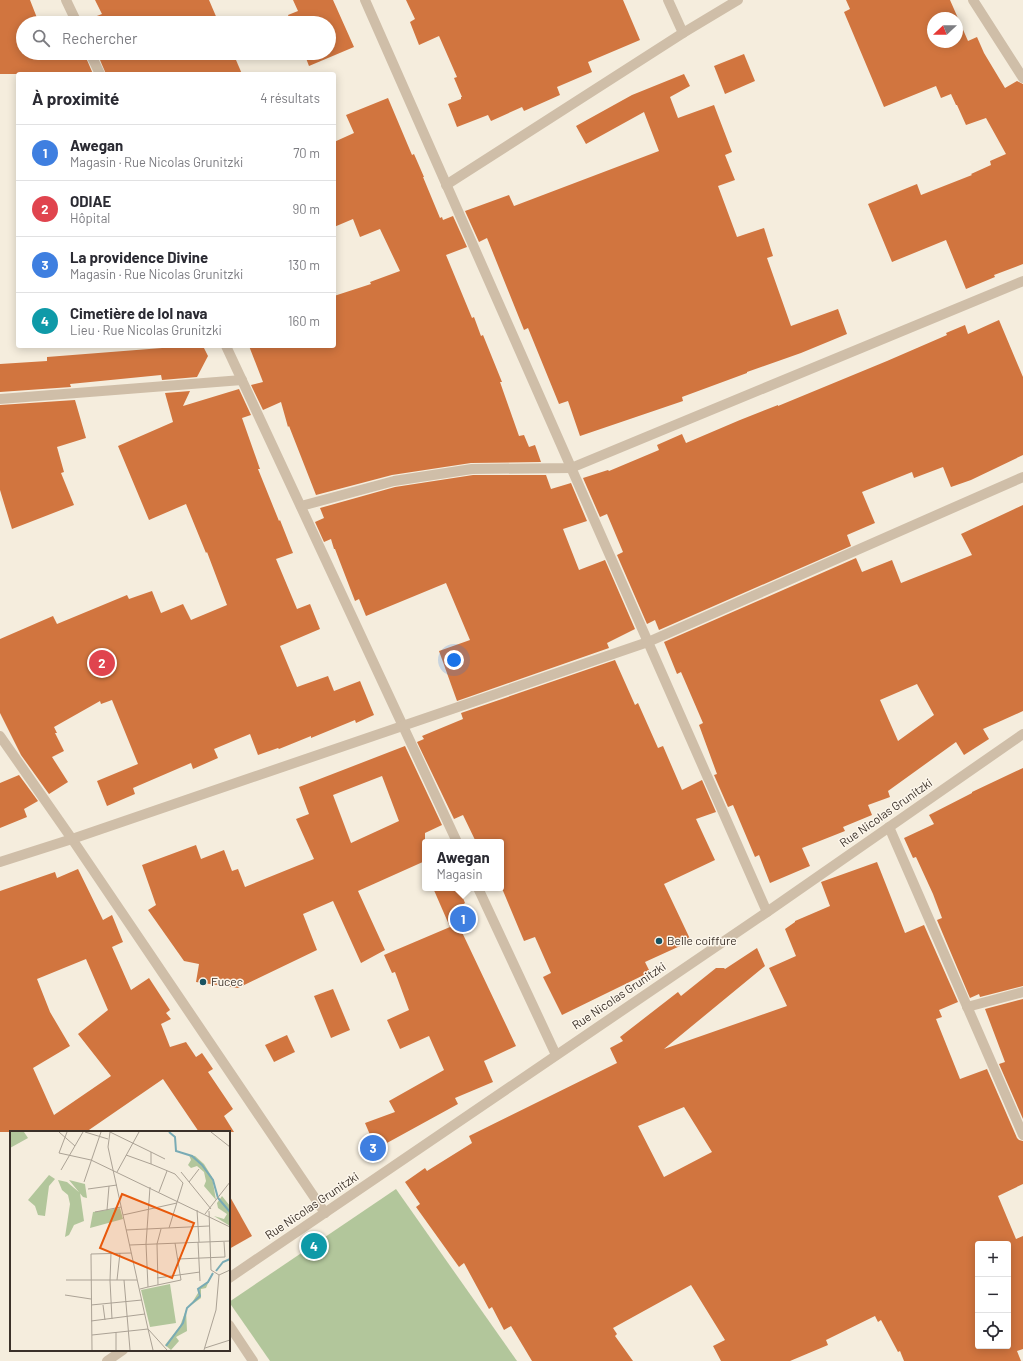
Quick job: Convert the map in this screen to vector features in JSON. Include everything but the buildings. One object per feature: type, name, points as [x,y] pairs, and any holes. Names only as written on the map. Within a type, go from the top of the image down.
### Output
[{"type":"street","points":[[66,0],[74,16]]},
{"type":"street","points":[[364,0],[767,912]]},
{"type":"street","points":[[668,0],[683,33]]},
{"type":"street","points":[[446,184],[683,33],[738,0]]},
{"type":"street","points":[[973,0],[1023,78]]},
{"type":"street","points":[[93,60],[99,72]]},
{"type":"street","points":[[301,506],[394,481],[472,469],[571,468],[1023,281]]},
{"type":"street","points":[[227,348],[456,839]]},
{"type":"street","points":[[0,399],[242,380]]},
{"type":"street","points":[[0,862],[72,839],[648,642],[1023,477]]},
{"type":"street","name":"Rue Nicolas Grunitzki","points":[[230,1277],[767,912],[1023,734]]},
{"type":"street","points":[[0,736],[72,839],[325,1213]]},
{"type":"street","points":[[889,827],[1023,1135]]},
{"type":"street","points":[[479,891],[556,1055]]},
{"type":"street","points":[[967,1007],[1023,992]]},
{"type":"street","points":[[230,1326],[253,1361]]},
{"type":"street","points":[[107,1361],[122,1351]]},
{"type":"green space","points":[[396,1189],[517,1361],[270,1361],[230,1301]]},
{"type":"place","name":"ODIAE","points":[[102,663]]},
{"type":"place","name":"Awegan","points":[[463,919]]},
{"type":"place","name":"Belle coiffure","points":[[659,941]]},
{"type":"place","name":"Fucec","points":[[203,982]]},
{"type":"place","name":"La providence Divine","points":[[373,1148]]},
{"type":"place","name":"Cimetière de lol nava","points":[[314,1246]]}]
